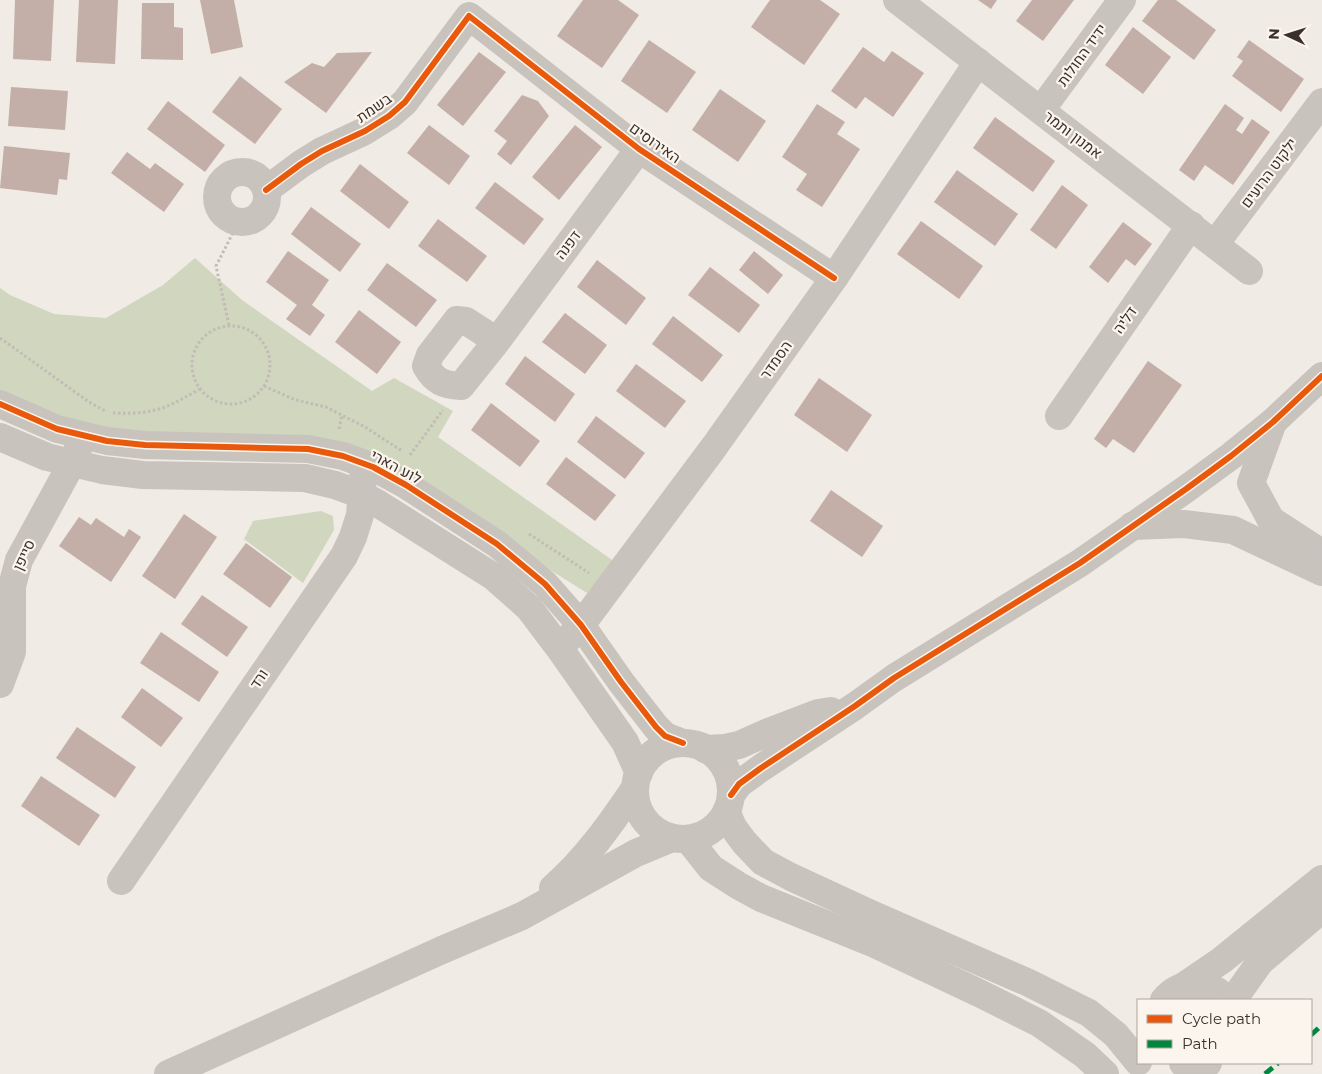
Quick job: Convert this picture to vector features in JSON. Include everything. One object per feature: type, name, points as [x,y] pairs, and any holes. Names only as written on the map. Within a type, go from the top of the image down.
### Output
[{"type":"street","name":"אמנון ותמר","points":[[898,0],[1249,270]]},
{"type":"street","name":"ידיד החולות","points":[[1041,110],[1122,0]]},
{"type":"street","name":"האירוסים","points":[[469,16],[639,149],[834,278]]},
{"type":"street","name":"בשמת","points":[[266,190],[322,151],[365,131],[389,116],[405,102],[469,16]]},
{"type":"street","name":"הסמדר","points":[[560,649],[581,625],[714,447],[834,278],[978,62]]},
{"type":"street","name":"ילקוט הרועים","points":[[1215,244],[1322,102]]},
{"type":"street","name":"דפנה","points":[[462,386],[639,149]]},
{"type":"street","points":[[239,172],[248,172],[256,176],[263,183],[267,199],[265,207],[255,218],[246,222],[239,221],[223,213],[218,198],[219,189],[223,182],[231,175],[239,172]]},
{"type":"street","name":"דליה","points":[[1059,416],[1191,226]]},
{"type":"street","points":[[462,386],[446,385],[432,376],[426,366],[430,355],[457,320],[466,321],[497,340]]},
{"type":"street","points":[[168,1074],[206,1066],[442,950],[522,916],[636,853],[680,839],[695,838],[708,832],[720,822],[740,784],[761,768],[894,678],[1080,563],[1231,456],[1273,422],[1322,376]]},
{"type":"street","name":"לוע הארי","points":[[0,404],[57,428],[107,441],[145,445],[308,449],[342,456],[373,467],[406,485],[497,544],[545,584],[581,625],[656,728],[665,736],[694,746]]},
{"type":"street","points":[[1273,422],[1251,484],[1271,520],[1322,552]]},
{"type":"street","name":"סייפן","points":[[0,684],[12,652],[12,586],[18,560],[72,463],[83,435]]},
{"type":"street","points":[[0,437],[48,457],[102,470],[143,475],[305,478],[335,485],[362,495],[391,511],[494,577],[529,608],[625,742],[637,780],[637,804],[642,817],[658,833],[680,839],[712,868],[739,886],[769,901],[875,944],[1039,1023],[1085,1055],[1105,1074]]},
{"type":"street","name":"ורד","points":[[121,882],[344,556],[360,515],[364,463]]},
{"type":"street","points":[[1132,526],[1184,524],[1233,530],[1322,572]]},
{"type":"street","points":[[522,916],[556,886],[606,831],[637,780],[646,760],[657,751],[671,745],[725,748],[739,745],[818,713],[855,706]]},
{"type":"street","points":[[694,746],[714,755],[724,766],[729,779],[729,818],[744,842],[763,862],[835,898],[1029,983],[1089,1013],[1116,1034],[1137,1060]]},
{"type":"street","points":[[1174,993],[1222,960],[1322,880]]},
{"type":"street","points":[[1234,999],[1260,962],[1322,909]]},
{"type":"street","points":[[1174,993],[1191,984],[1207,986],[1220,993],[1226,999]]},
{"type":"street","points":[[1141,1064],[1149,1074]]},
{"type":"path","points":[[229,325],[216,266],[239,221]]},
{"type":"path","points":[[229,325],[250,330],[268,350],[270,360],[269,373],[264,386],[255,396],[243,403],[236,404],[222,404],[210,399],[200,389],[194,377],[192,360],[196,347],[204,336],[216,328],[229,325]]},
{"type":"path","points":[[0,338],[88,402],[107,412],[126,414],[145,412],[167,406],[200,389]]},
{"type":"path","points":[[410,455],[462,386]]},
{"type":"green space","points":[[195,258],[242,300],[372,391],[394,378],[453,411],[438,437],[615,562],[587,593],[373,459],[187,436],[74,425],[0,394],[0,288],[10,295],[54,314],[106,318],[163,285]]},
{"type":"green space","points":[[321,511],[333,516],[334,530],[303,583],[244,539],[253,521]]},
{"type":"building","points":[[15,0],[54,0],[51,61],[13,59]]},
{"type":"building","points":[[79,0],[118,0],[115,64],[76,62]]},
{"type":"building","points":[[200,0],[234,0],[243,47],[211,54]]},
{"type":"building","points":[[583,0],[618,0],[639,15],[602,68],[557,36]]},
{"type":"building","points":[[770,0],[820,0],[840,14],[804,65],[751,27]]},
{"type":"building","points":[[978,0],[997,0],[991,9]]},
{"type":"building","points":[[1032,0],[1074,0],[1043,41],[1016,21]]},
{"type":"building","points":[[1158,0],[1176,0],[1216,30],[1194,60],[1142,21]]},
{"type":"building","points":[[142,3],[174,3],[174,27],[183,28],[183,60],[141,59]]},
{"type":"building","points":[[1133,27],[1171,57],[1143,94],[1105,65]]},
{"type":"building","points":[[649,40],[696,72],[667,113],[621,81]]},
{"type":"building","points":[[1249,40],[1304,79],[1281,112],[1232,76],[1243,61],[1237,57]]},
{"type":"building","points":[[863,47],[884,62],[892,51],[924,73],[893,117],[865,97],[856,109],[831,91]]},
{"type":"building","points":[[372,52],[326,113],[284,82],[312,63],[324,67],[337,53]]},
{"type":"building","points":[[479,52],[506,72],[463,126],[437,105]]},
{"type":"building","points":[[240,76],[282,109],[255,144],[212,112]]},
{"type":"building","points":[[11,87],[68,91],[65,130],[8,126]]},
{"type":"building","points":[[720,89],[766,121],[738,162],[692,130]]},
{"type":"building","points":[[522,95],[538,101],[549,116],[511,165],[497,154],[507,141],[494,131]]},
{"type":"building","points":[[168,101],[225,145],[205,172],[147,129]]},
{"type":"building","points":[[817,104],[845,122],[837,134],[860,149],[822,207],[796,190],[807,174],[782,157]]},
{"type":"building","points":[[1225,104],[1244,118],[1236,130],[1242,134],[1252,119],[1270,132],[1233,185],[1205,165],[1194,181],[1179,170]]},
{"type":"building","points":[[995,117],[1055,161],[1033,192],[973,148]]},
{"type":"building","points":[[429,125],[470,156],[449,185],[407,153]]},
{"type":"building","points":[[575,125],[602,147],[559,200],[532,177]]},
{"type":"building","points":[[4,146],[70,153],[67,180],[59,179],[57,195],[0,188]]},
{"type":"building","points":[[127,152],[150,169],[155,163],[184,184],[164,212],[111,173]]},
{"type":"building","points":[[360,164],[409,202],[389,229],[340,191]]},
{"type":"building","points":[[957,170],[1018,214],[995,246],[934,202]]},
{"type":"building","points":[[495,182],[544,219],[524,245],[475,208]]},
{"type":"building","points":[[1062,185],[1088,205],[1056,249],[1030,230]]},
{"type":"building","points":[[311,207],[361,244],[340,272],[291,234]]},
{"type":"building","points":[[438,219],[487,256],[467,282],[418,246]]},
{"type":"building","points":[[921,221],[983,266],[959,299],[897,254]]},
{"type":"building","points":[[1123,222],[1152,244],[1135,266],[1126,259],[1108,283],[1089,267]]},
{"type":"building","points":[[288,251],[329,280],[312,305],[325,315],[310,336],[286,319],[297,305],[266,282]]},
{"type":"building","points":[[754,251],[783,275],[768,294],[739,270]]},
{"type":"building","points":[[597,260],[646,298],[626,325],[577,287]]},
{"type":"building","points":[[387,263],[437,300],[416,327],[367,290]]},
{"type":"building","points":[[710,267],[760,305],[739,333],[688,295]]},
{"type":"building","points":[[359,310],[401,342],[377,374],[335,342]]},
{"type":"building","points":[[565,313],[607,345],[585,374],[542,342]]},
{"type":"building","points":[[673,316],[723,355],[702,382],[652,344]]},
{"type":"building","points":[[525,356],[575,394],[555,422],[505,384]]},
{"type":"building","points":[[1148,361],[1182,385],[1134,453],[1113,439],[1106,448],[1094,439]]},
{"type":"building","points":[[636,364],[686,401],[665,428],[616,391]]},
{"type":"building","points":[[819,378],[872,415],[847,452],[794,415]]},
{"type":"building","points":[[491,403],[540,441],[520,467],[471,430]]},
{"type":"building","points":[[596,416],[645,453],[625,479],[577,442]]},
{"type":"building","points":[[566,457],[616,495],[595,521],[546,484]]},
{"type":"building","points":[[831,490],[883,526],[862,557],[810,521]]},
{"type":"building","points":[[184,514],[217,537],[175,599],[142,576]]},
{"type":"building","points":[[79,517],[91,525],[96,518],[124,537],[129,529],[141,537],[111,582],[59,546]]},
{"type":"building","points":[[246,543],[292,577],[270,608],[223,574]]},
{"type":"building","points":[[202,595],[248,627],[227,657],[181,624]]},
{"type":"building","points":[[161,632],[219,672],[199,702],[140,663]]},
{"type":"building","points":[[142,688],[183,718],[161,747],[121,717]]},
{"type":"building","points":[[77,727],[136,767],[115,798],[56,758]]},
{"type":"building","points":[[41,776],[100,815],[79,846],[21,806]]},
{"type":"marked path","points":[[1312,1034],[1322,1025]]},
{"type":"marked path","points":[[1265,1074],[1277,1064]]},
{"type":"cycle path","points":[[266,190],[322,151],[365,131],[389,116],[405,102],[469,16],[639,149],[834,278]]},
{"type":"cycle path","points":[[731,795],[739,784],[761,768],[894,678],[1080,563],[1186,489],[1273,422],[1322,376]]},
{"type":"cycle path","points":[[0,404],[57,429],[107,441],[145,445],[308,449],[343,456],[373,467],[406,485],[497,544],[545,584],[581,625],[621,682],[656,727],[665,736],[683,743]]}]
